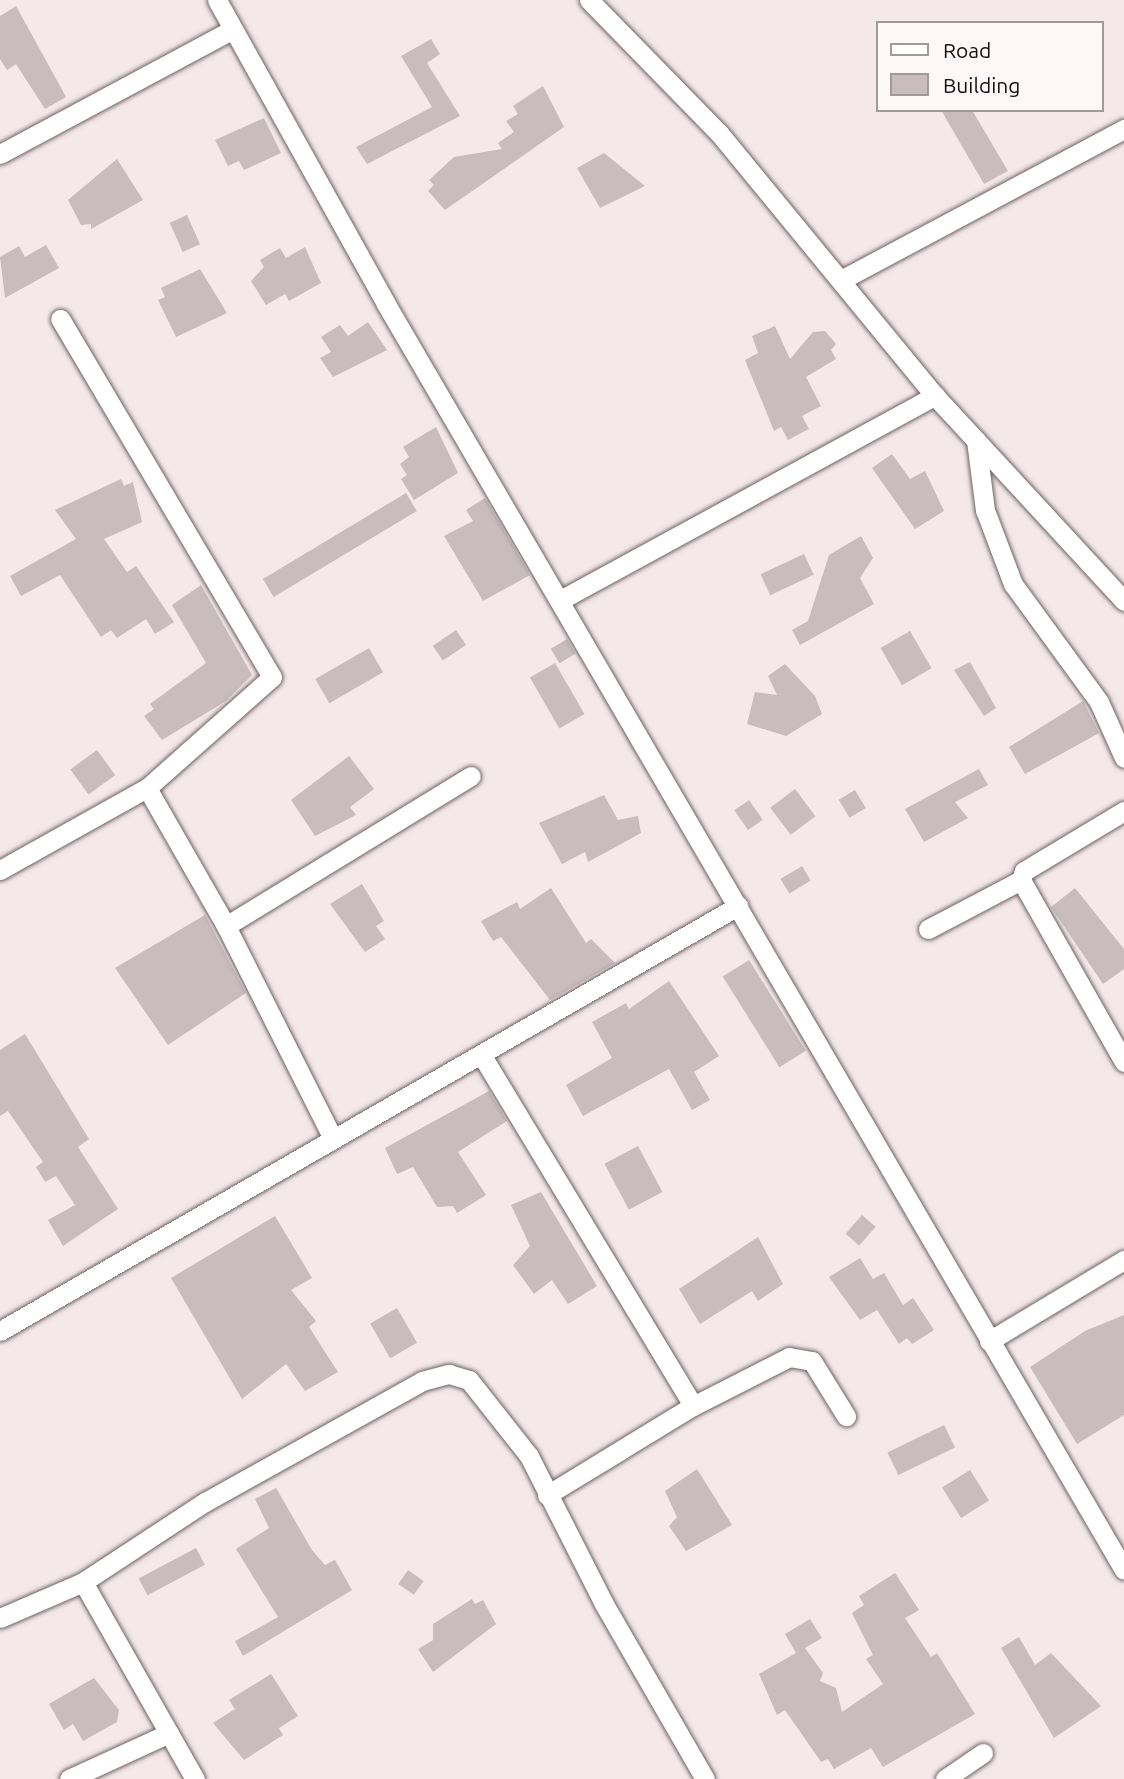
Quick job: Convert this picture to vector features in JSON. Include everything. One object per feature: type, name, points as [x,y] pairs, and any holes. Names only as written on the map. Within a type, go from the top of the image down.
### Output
[{"type":"street","points":[[217,0],[989,1341],[1124,1570]]},
{"type":"street","points":[[589,0],[719,133],[935,396],[1124,601]]},
{"type":"street","points":[[0,154],[233,29]]},
{"type":"street","points":[[841,280],[1124,129]]},
{"type":"street","points":[[0,870],[147,788],[272,677],[60,319]]},
{"type":"street","points":[[562,599],[935,396]]},
{"type":"street","points":[[976,440],[985,510],[1013,584],[1098,702],[1124,758]]},
{"type":"street","points":[[226,926],[471,776]]},
{"type":"street","points":[[147,788],[226,926],[332,1137]]},
{"type":"street","points":[[928,929],[1021,880],[1024,871],[1124,811]]},
{"type":"street","points":[[1021,880],[1124,1062]]},
{"type":"street","points":[[0,1331],[332,1137],[738,906]]},
{"type":"street","points":[[481,1054],[693,1406]]},
{"type":"street","points":[[989,1341],[1124,1260]]},
{"type":"street","points":[[547,1495],[693,1406],[800,1355],[812,1361],[846,1416]]},
{"type":"street","points":[[0,1618],[83,1581],[205,1502],[422,1381],[449,1374],[470,1380],[501,1413],[705,1779]]},
{"type":"street","points":[[83,1581],[195,1779]]},
{"type":"street","points":[[69,1779],[169,1733]]},
{"type":"street","points":[[945,1779],[983,1753]]},
{"type":"building","points":[[16,6],[66,97],[45,109],[16,64],[7,70],[0,59],[0,16]]},
{"type":"building","points":[[431,39],[440,54],[427,63],[460,116],[367,164],[356,147],[432,107],[401,56]]},
{"type":"building","points":[[543,86],[564,127],[445,210],[428,191],[434,185],[429,180],[454,157],[502,149],[498,143],[514,132],[506,121],[518,114],[513,106]]},
{"type":"building","points":[[942,112],[973,112],[1008,171],[984,184]]},
{"type":"building","points":[[264,118],[281,153],[244,170],[239,161],[228,166],[215,140]]},
{"type":"building","points":[[604,153],[645,186],[600,208],[577,168]]},
{"type":"building","points":[[117,159],[143,200],[91,229],[91,224],[81,225],[68,200]]},
{"type":"building","points":[[187,215],[200,244],[183,252],[170,223]]},
{"type":"building","points":[[46,245],[59,268],[5,298],[0,257],[19,246],[25,257]]},
{"type":"building","points":[[305,247],[321,283],[289,301],[285,294],[266,305],[251,281],[264,267],[260,260],[280,248],[286,258]]},
{"type":"building","points":[[200,269],[227,313],[176,337],[158,300],[165,297],[161,288]]},
{"type":"building","points":[[368,322],[387,350],[333,377],[320,358],[331,352],[321,337],[340,325],[348,336]]},
{"type":"building","points":[[775,326],[790,359],[813,332],[825,331],[836,344],[831,350],[836,359],[806,377],[821,406],[802,416],[809,429],[788,440],[781,427],[774,431],[745,360],[758,353],[752,336]]},
{"type":"building","points":[[436,427],[458,473],[414,500],[401,479],[407,475],[400,464],[409,457],[403,447]]},
{"type":"building","points":[[892,454],[910,479],[925,471],[944,511],[915,529],[872,468]]},
{"type":"building","points":[[121,479],[124,486],[133,482],[142,522],[104,539],[127,572],[136,566],[174,622],[155,634],[146,619],[117,638],[111,630],[101,637],[60,575],[21,596],[10,576],[76,539],[55,510]]},
{"type":"building","points":[[406,493],[417,511],[274,597],[263,579]]},
{"type":"building","points":[[485,498],[530,575],[483,601],[444,536],[473,521],[466,510]]},
{"type":"building","points":[[861,536],[873,558],[860,578],[874,604],[800,645],[792,630],[808,621],[829,555]]},
{"type":"building","points":[[804,554],[814,575],[770,595],[760,574]]},
{"type":"building","points":[[201,585],[252,675],[226,701],[162,740],[144,716],[154,709],[150,704],[206,663],[172,605]]},
{"type":"building","points":[[456,630],[466,645],[443,661],[433,646]]},
{"type":"building","points":[[910,631],[932,668],[902,685],[881,648]]},
{"type":"building","points":[[567,639],[576,654],[559,663],[551,649]]},
{"type":"building","points":[[369,648],[383,672],[329,703],[315,679]]},
{"type":"building","points":[[970,662],[996,708],[984,716],[954,670]]},
{"type":"building","points":[[555,663],[584,714],[559,729],[530,678]]},
{"type":"building","points":[[785,664],[815,696],[822,714],[786,736],[747,724],[755,692],[777,695],[768,676]]},
{"type":"building","points":[[1083,701],[1099,733],[1025,774],[1009,747]]},
{"type":"building","points":[[97,750],[115,775],[89,794],[70,769]]},
{"type":"building","points":[[349,756],[374,789],[350,807],[356,815],[315,836],[291,800]]},
{"type":"building","points":[[979,769],[988,785],[955,802],[968,818],[924,842],[905,809]]},
{"type":"building","points":[[795,789],[815,816],[791,835],[770,808]]},
{"type":"building","points":[[855,790],[866,808],[850,818],[839,800]]},
{"type":"building","points":[[604,795],[618,820],[638,816],[641,833],[588,862],[585,852],[562,864],[539,823]]},
{"type":"building","points":[[749,800],[763,820],[748,830],[734,810]]},
{"type":"building","points":[[802,866],[811,881],[789,893],[781,879]]},
{"type":"building","points":[[362,884],[384,921],[376,926],[385,939],[365,952],[330,904]]},
{"type":"building","points":[[551,888],[586,943],[591,939],[615,963],[550,1000],[501,937],[493,941],[481,921],[517,902],[520,909]]},
{"type":"building","points":[[1075,888],[1124,949],[1124,969],[1103,984],[1051,907]]},
{"type":"building","points":[[205,915],[246,993],[168,1045],[115,968]]},
{"type":"building","points":[[749,960],[806,1051],[779,1067],[723,976]]},
{"type":"building","points":[[669,981],[719,1056],[694,1072],[710,1100],[692,1110],[669,1069],[583,1116],[566,1085],[612,1058],[592,1022],[626,1003],[629,1009]]},
{"type":"building","points":[[25,1034],[89,1139],[78,1147],[118,1209],[63,1246],[48,1220],[75,1205],[56,1176],[45,1182],[36,1167],[43,1162],[8,1111],[0,1116],[0,1050]]},
{"type":"building","points":[[489,1091],[507,1121],[458,1152],[486,1195],[457,1213],[453,1206],[437,1207],[413,1167],[397,1174],[385,1148]]},
{"type":"building","points":[[638,1146],[662,1192],[629,1210],[604,1164]]},
{"type":"building","points":[[541,1192],[597,1286],[568,1304],[552,1280],[534,1294],[513,1265],[530,1246],[511,1205]]},
{"type":"building","points":[[862,1215],[876,1227],[859,1246],[846,1234]]},
{"type":"building","points":[[275,1216],[312,1278],[291,1290],[316,1321],[309,1327],[338,1372],[305,1391],[286,1364],[242,1399],[171,1278]]},
{"type":"building","points":[[758,1237],[783,1284],[758,1301],[752,1291],[700,1324],[679,1289]]},
{"type":"building","points":[[860,1258],[873,1279],[884,1273],[903,1305],[913,1298],[934,1330],[912,1344],[907,1338],[899,1344],[877,1310],[860,1320],[829,1277]]},
{"type":"building","points":[[397,1308],[417,1343],[390,1358],[370,1324]]},
{"type":"building","points":[[1124,1315],[1124,1415],[1077,1444],[1030,1367],[1085,1331]]},
{"type":"building","points":[[944,1425],[955,1447],[898,1475],[887,1453]]},
{"type":"building","points":[[697,1469],[732,1525],[686,1551],[669,1526],[677,1517],[665,1491]]},
{"type":"building","points":[[970,1470],[989,1501],[961,1518],[942,1487]]},
{"type":"building","points":[[276,1488],[312,1550],[325,1565],[335,1560],[352,1590],[243,1656],[235,1641],[278,1617],[236,1549],[269,1528],[255,1499]]},
{"type":"building","points":[[196,1548],[205,1565],[148,1595],[139,1579]]},
{"type":"building","points":[[408,1570],[424,1581],[414,1595],[398,1584]]},
{"type":"building","points":[[895,1573],[919,1610],[905,1618],[931,1657],[937,1653],[975,1714],[883,1767],[871,1748],[834,1769],[828,1759],[821,1762],[785,1710],[777,1715],[759,1674],[796,1653],[785,1634],[810,1619],[822,1638],[805,1648],[823,1673],[820,1681],[836,1688],[842,1712],[883,1684],[866,1659],[873,1655],[852,1613],[864,1605],[859,1596]]},
{"type":"building","points":[[472,1599],[475,1604],[483,1600],[496,1624],[433,1672],[418,1649],[433,1640],[433,1624]]},
{"type":"building","points":[[1019,1637],[1035,1665],[1051,1653],[1101,1706],[1054,1738],[1001,1648]]},
{"type":"building","points":[[271,1674],[298,1716],[279,1728],[283,1735],[244,1760],[213,1723],[235,1709],[229,1700]]},
{"type":"building","points":[[94,1678],[119,1710],[117,1722],[83,1741],[73,1724],[64,1730],[49,1704]]}]
